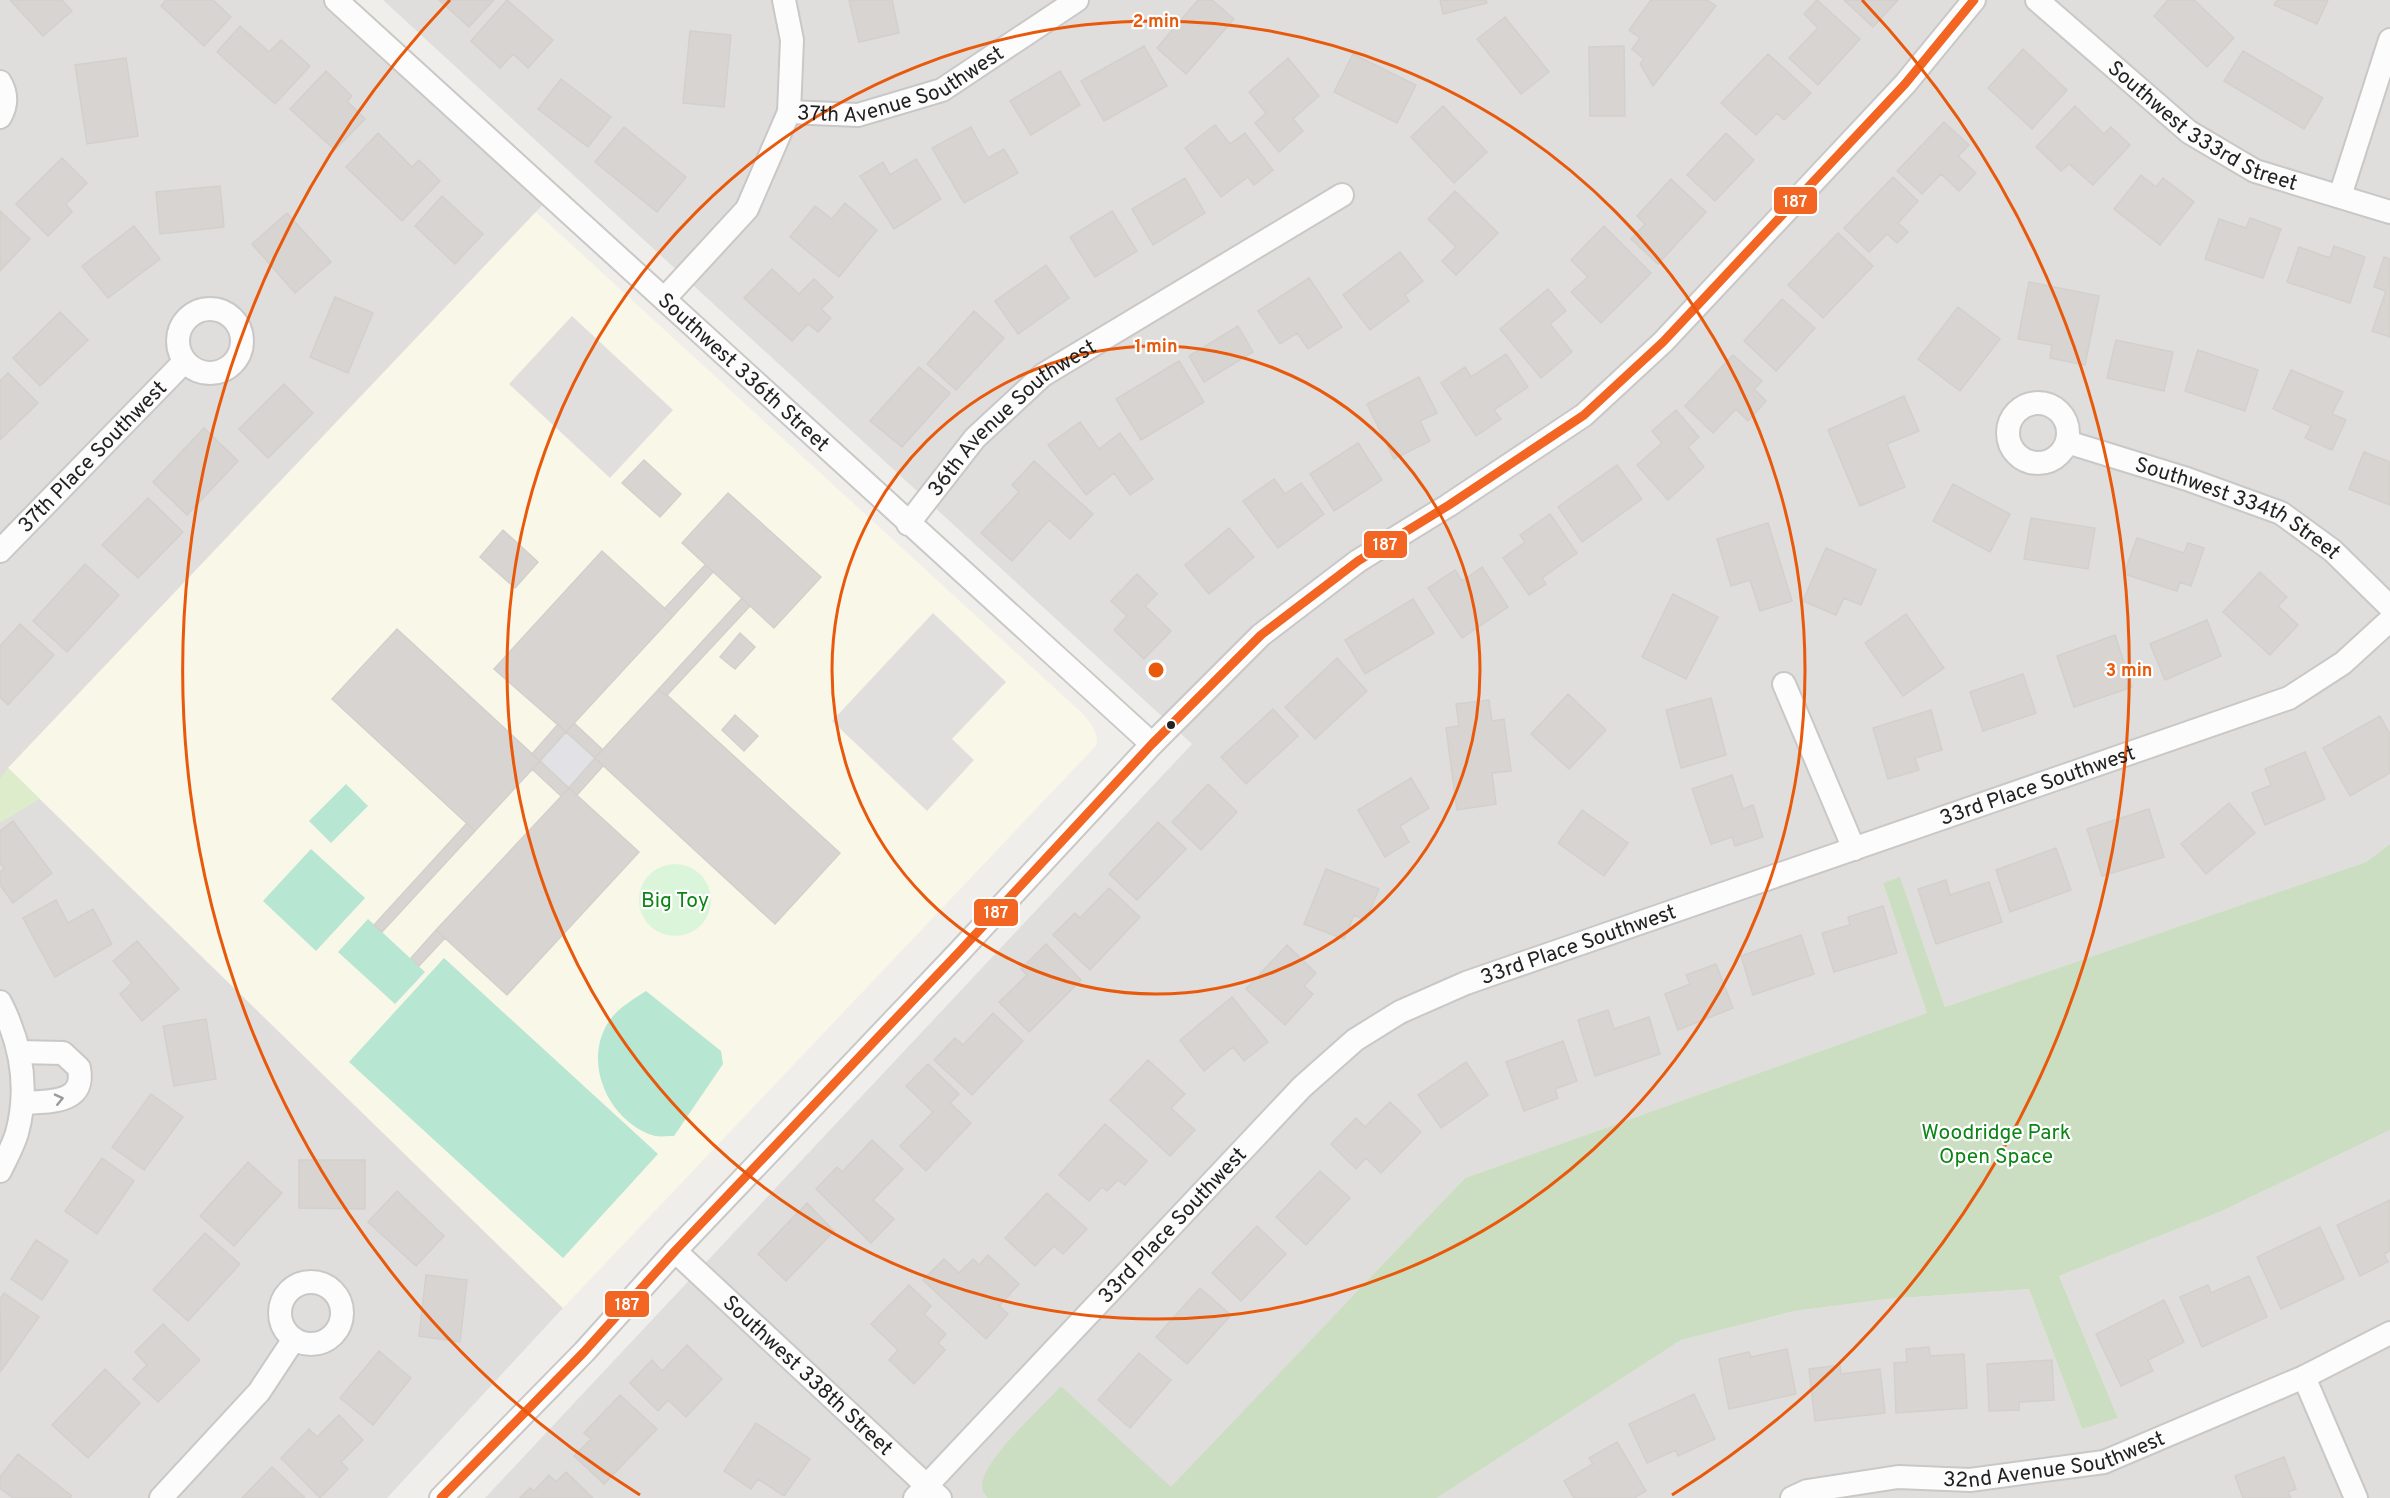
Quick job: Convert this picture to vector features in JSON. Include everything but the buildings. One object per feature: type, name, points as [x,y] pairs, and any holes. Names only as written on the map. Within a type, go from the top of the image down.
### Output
[{"type":"street","name":"Southwest 336th Street","points":[[336,0],[665,298],[908,524],[1152,744]]},
{"type":"street","points":[[784,0],[792,40],[789,112]]},
{"type":"street","name":"37th Avenue Southwest","points":[[665,298],[747,209],[789,112],[858,115],[942,90],[1077,0]]},
{"type":"street","points":[[441,1498],[584,1352],[675,1251],[960,951],[1152,744],[1270,628],[1358,561],[1449,505],[1584,415],[1663,342],[1905,84],[1974,0]]},
{"type":"street","name":"Southwest 333rd Street","points":[[2037,0],[2189,132],[2255,171],[2390,212]]},
{"type":"street","points":[[2340,196],[2390,40]]},
{"type":"street","points":[[0,82],[6,95],[5,106],[0,117]]},
{"type":"street","name":"36th Avenue Southwest","points":[[908,524],[975,438],[1043,375],[1342,195]]},
{"type":"street","name":"37th Place Southwest","points":[[0,551],[185,361]]},
{"type":"street","name":"Southwest 334th Street","points":[[2067,442],[2187,479],[2281,513],[2333,551],[2390,608]]},
{"type":"street","name":"33rd Place Southwest","points":[[927,1494],[1302,1087],[1355,1040],[1400,1012],[1466,982],[2289,698],[2343,663],[2390,620]]},
{"type":"street","points":[[1784,684],[1854,849]]},
{"type":"street","points":[[0,1002],[12,1025],[23,1075],[23,1103],[17,1135],[0,1171]]},
{"type":"street","points":[[19,1052],[63,1053],[74,1061],[80,1068],[81,1074],[75,1092],[65,1100],[23,1103]]},
{"type":"street","name":"Southwest 338th Street","points":[[675,1251],[927,1494]]},
{"type":"street","name":"32nd Avenue Southwest","points":[[1792,1498],[1807,1491],[1898,1478],[1971,1489],[2104,1462],[2304,1377],[2390,1333]]},
{"type":"street","points":[[161,1498],[259,1392],[294,1339]]},
{"type":"street","points":[[2304,1377],[2356,1498]]},
{"type":"shaded area","points":[[0,0],[336,0],[551,196],[8,768],[563,1308],[387,1498],[0,1498]]},
{"type":"shaded area","points":[[383,0],[2390,0],[2390,844],[2366,862],[1945,1007],[1900,878],[1883,883],[1927,1013],[1465,1178],[1171,1488],[1061,1386],[984,1494],[987,1498],[485,1498],[1192,744]]},
{"type":"shaded area","points":[[536,212],[1084,715],[1092,725],[1097,738],[1096,746],[563,1308],[8,768]]},
{"type":"shaded area","points":[[572,316],[673,410],[610,478],[509,384]]},
{"type":"shaded area","points":[[933,613],[1006,682],[952,739],[974,760],[927,811],[832,721]]},
{"type":"shaded area","points":[[565,723],[602,758],[569,794],[531,761]]},
{"type":"shaded area","points":[[2390,1130],[2390,1498],[1437,1498],[1681,1340],[1795,1311],[1887,1299],[2029,1289],[2082,1429],[2118,1418],[2059,1276],[2222,1211]]},
{"type":"green space","points":[[8,768],[40,799],[0,823],[0,779]]},
{"type":"green space","points":[[346,784],[368,806],[331,843],[309,821]]},
{"type":"green space","name":"Woodridge Park Open Space","points":[[2390,844],[2390,1130],[2222,1211],[2059,1276],[2118,1418],[2082,1429],[2029,1289],[1887,1299],[1795,1311],[1681,1340],[1437,1498],[987,1498],[984,1494],[983,1480],[995,1457],[1061,1386],[1171,1487],[1465,1178],[1927,1013],[1883,883],[1900,877],[1945,1007],[2366,862]]},
{"type":"green space","points":[[311,849],[365,898],[316,951],[263,901]]},
{"type":"green space","name":"Big Toy","points":[[675,864],[695,870],[705,880],[711,900],[705,920],[695,930],[675,936],[655,930],[645,920],[639,900],[645,880],[655,870]]},
{"type":"green space","points":[[368,919],[425,972],[395,1004],[338,952]]},
{"type":"green space","points":[[444,958],[658,1154],[563,1258],[349,1062]]},
{"type":"green space","points":[[646,991],[721,1051],[723,1064],[674,1136],[655,1136],[638,1129],[623,1117],[603,1086],[599,1068],[598,1050],[603,1032],[613,1016]]},
{"type":"transit line","name":"187","points":[[441,1498],[584,1352],[675,1251],[960,951],[1152,744],[1261,635],[1358,561],[1449,505],[1584,415],[1663,342],[1905,84],[1974,0]]}]
